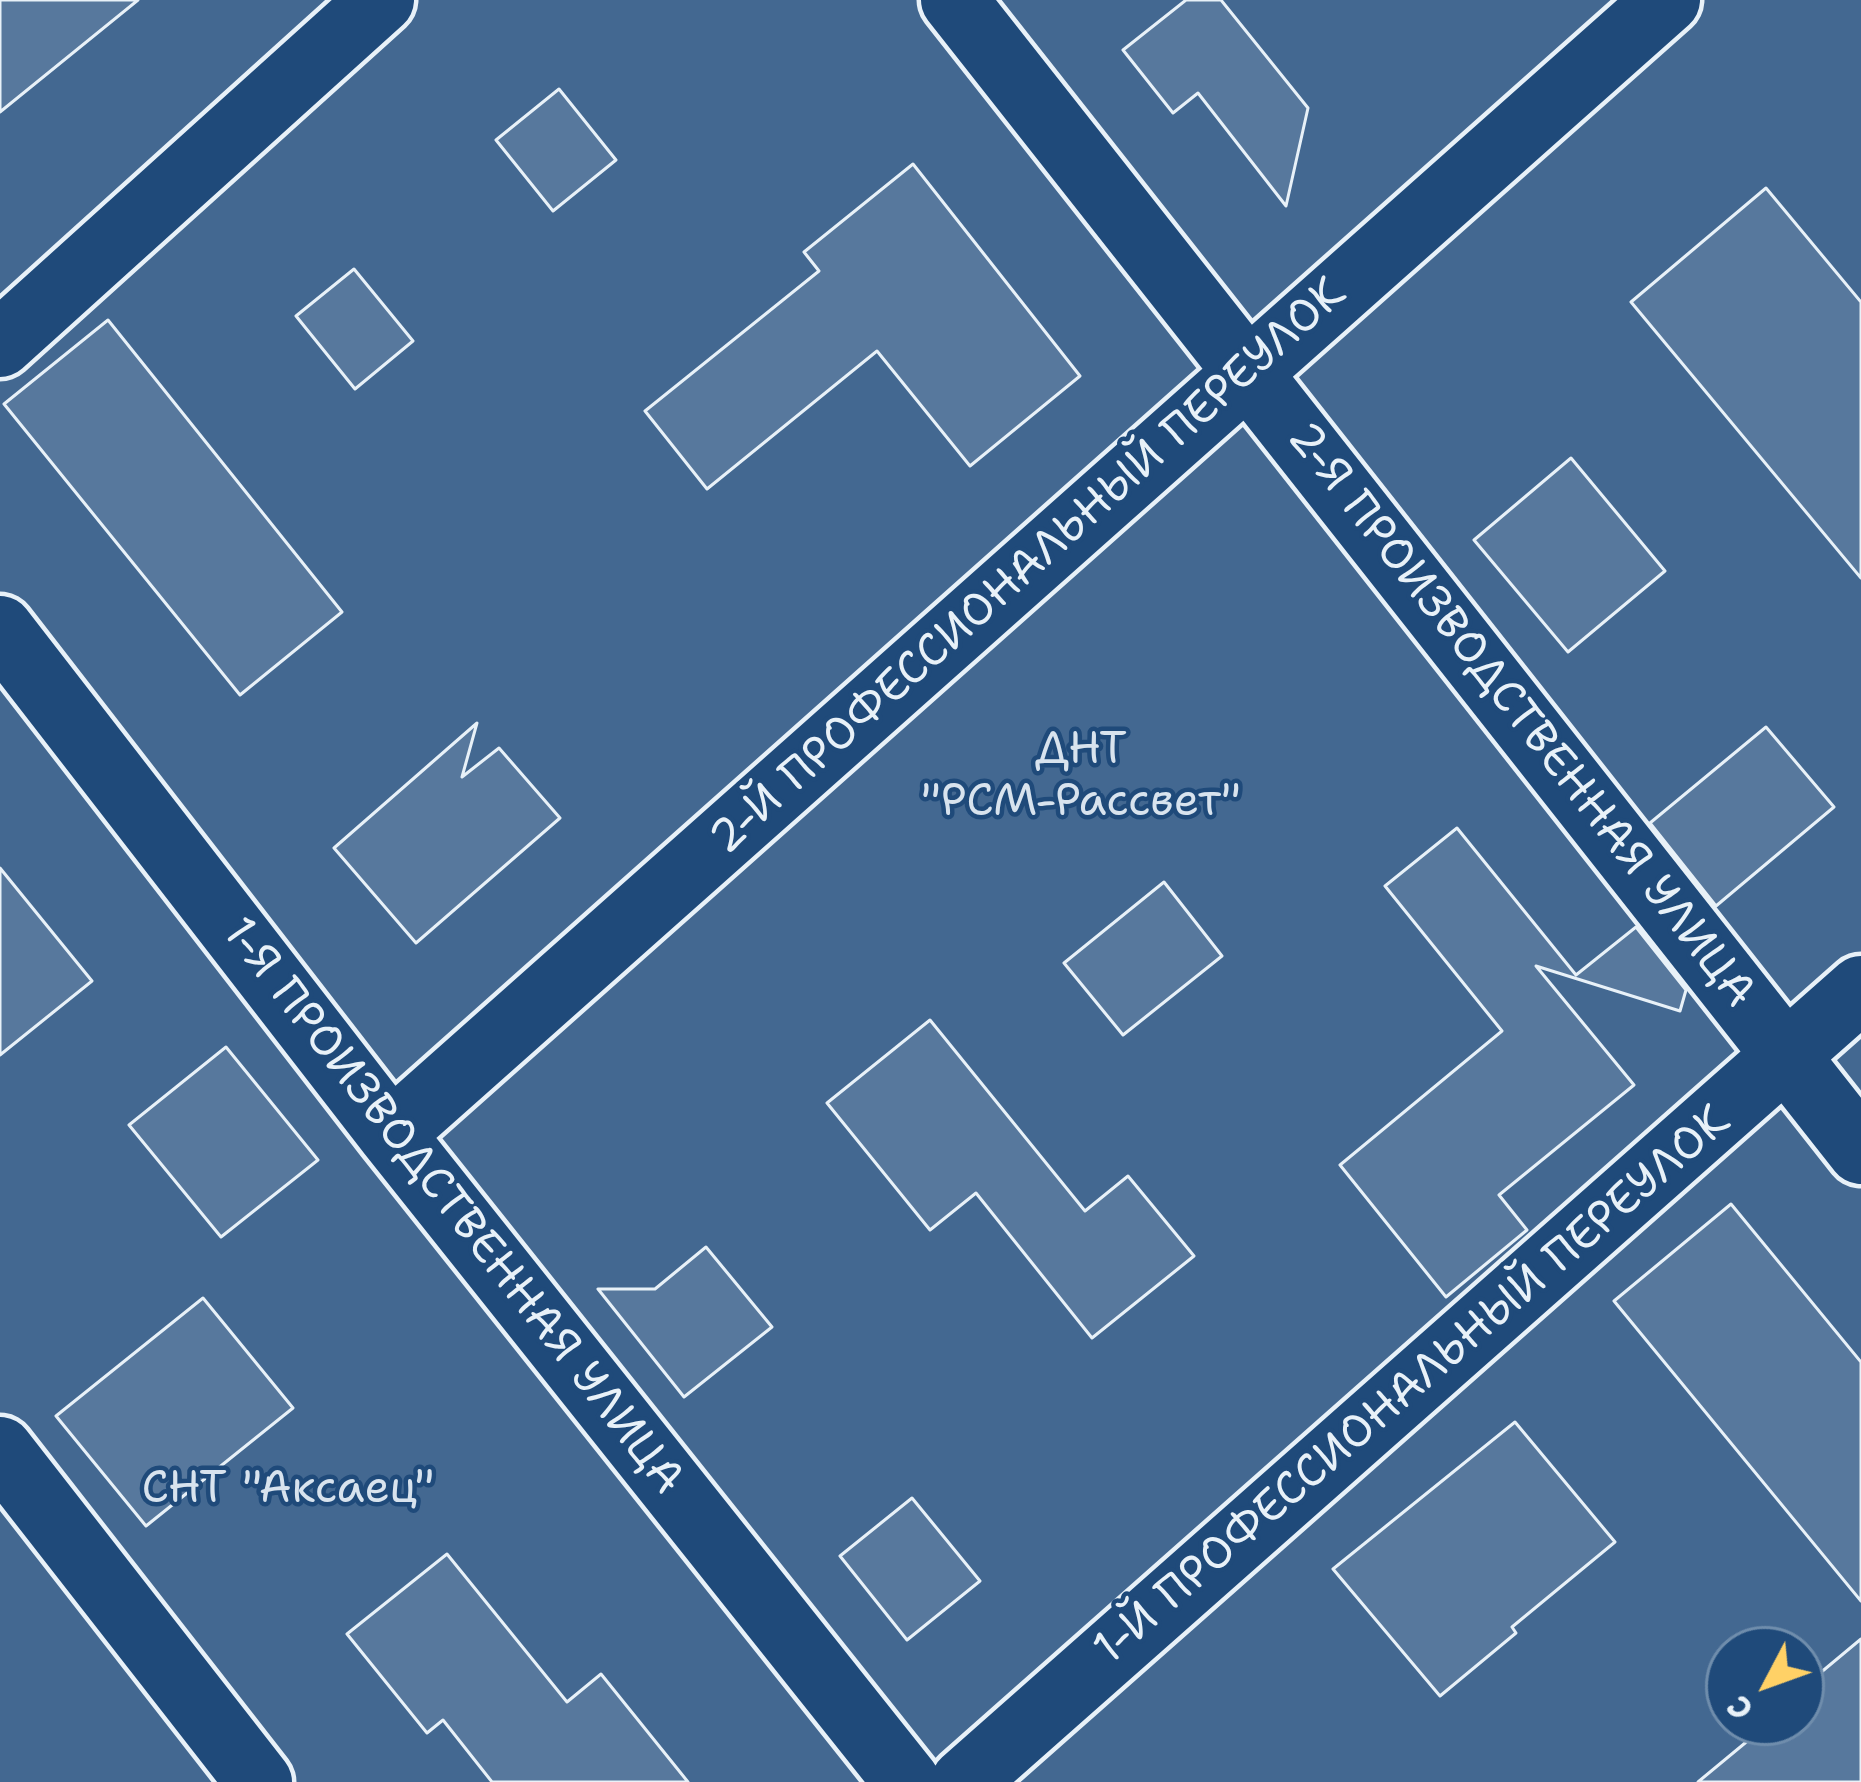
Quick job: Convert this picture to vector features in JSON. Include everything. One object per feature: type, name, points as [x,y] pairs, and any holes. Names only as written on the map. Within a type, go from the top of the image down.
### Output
[{"type":"street","points":[[0,344],[381,0]]},
{"type":"street","name":"2-Я ПРОИЗВОДСТВЕННАЯ УЛИЦА","points":[[954,0],[1861,1151]]},
{"type":"street","name":"2-Й ПРОФЕССИОНАЛЬНЫЙ ПЕРЕУЛОК","points":[[391,1134],[1667,0]]},
{"type":"street","name":"1-Я ПРОИЗВОДСТВЕННАЯ УЛИЦА","points":[[0,628],[391,1134],[908,1782]]},
{"type":"street","name":"1-Й ПРОФЕССИОНАЛЬНЫЙ ПЕРЕУЛОК","points":[[964,1782],[1861,989]]},
{"type":"street","points":[[0,1450],[259,1782]]},
{"type":"green space","name":"ДНТ \"РСМ-Рассвет\"","points":[[0,0],[1861,0],[1861,1782],[0,1782]]},
{"type":"building","points":[[0,0],[138,0],[0,112]]},
{"type":"building","points":[[1186,0],[1221,0],[1308,108],[1286,206],[1198,93],[1173,113],[1123,50]]},
{"type":"building","points":[[559,89],[616,160],[553,211],[496,140]]},
{"type":"building","points":[[913,164],[1080,376],[970,466],[877,351],[707,489],[645,411],[819,271],[804,252]]},
{"type":"building","points":[[1766,188],[1861,302],[1861,578],[1631,302]]},
{"type":"building","points":[[354,269],[413,341],[355,389],[296,316]]},
{"type":"building","points":[[108,320],[342,612],[240,695],[4,404]]},
{"type":"building","points":[[1571,458],[1665,571],[1568,652],[1474,540]]},
{"type":"building","points":[[477,723],[462,777],[499,748],[560,818],[416,943],[334,848]]},
{"type":"building","points":[[1766,727],[1834,807],[1716,906],[1650,823]]},
{"type":"building","points":[[1457,828],[1576,975],[1636,927],[1686,990],[1680,1011],[1536,966],[1634,1085],[1499,1195],[1527,1230],[1446,1297],[1340,1165],[1502,1031],[1385,886]]},
{"type":"building","points":[[0,868],[92,981],[0,1055]]},
{"type":"building","points":[[1164,882],[1222,956],[1123,1035],[1064,963]]},
{"type":"building","points":[[930,1020],[1085,1211],[1128,1176],[1194,1256],[1092,1338],[976,1193],[930,1230],[827,1103]]},
{"type":"building","points":[[226,1047],[318,1160],[221,1237],[129,1125]]},
{"type":"building","points":[[1731,1204],[1861,1362],[1861,1601],[1614,1301]]},
{"type":"building","points":[[706,1247],[772,1327],[684,1397],[598,1289],[655,1289]]},
{"type":"building","points":[[203,1298],[293,1408],[146,1526],[56,1416]]},
{"type":"building","points":[[1515,1422],[1615,1542],[1512,1627],[1516,1633],[1440,1696],[1333,1569]]},
{"type":"building","points":[[912,1498],[980,1581],[907,1640],[840,1556]]},
{"type":"building","points":[[447,1554],[567,1702],[601,1674],[688,1782],[492,1782],[443,1720],[427,1733],[347,1634]]},
{"type":"building","points":[[1861,1639],[1861,1782],[1698,1782],[1741,1746],[1825,1746],[1825,1669]]},
{"type":"park label","name":"СНТ \"Аксаец\"","points":[[288,1490]]}]
